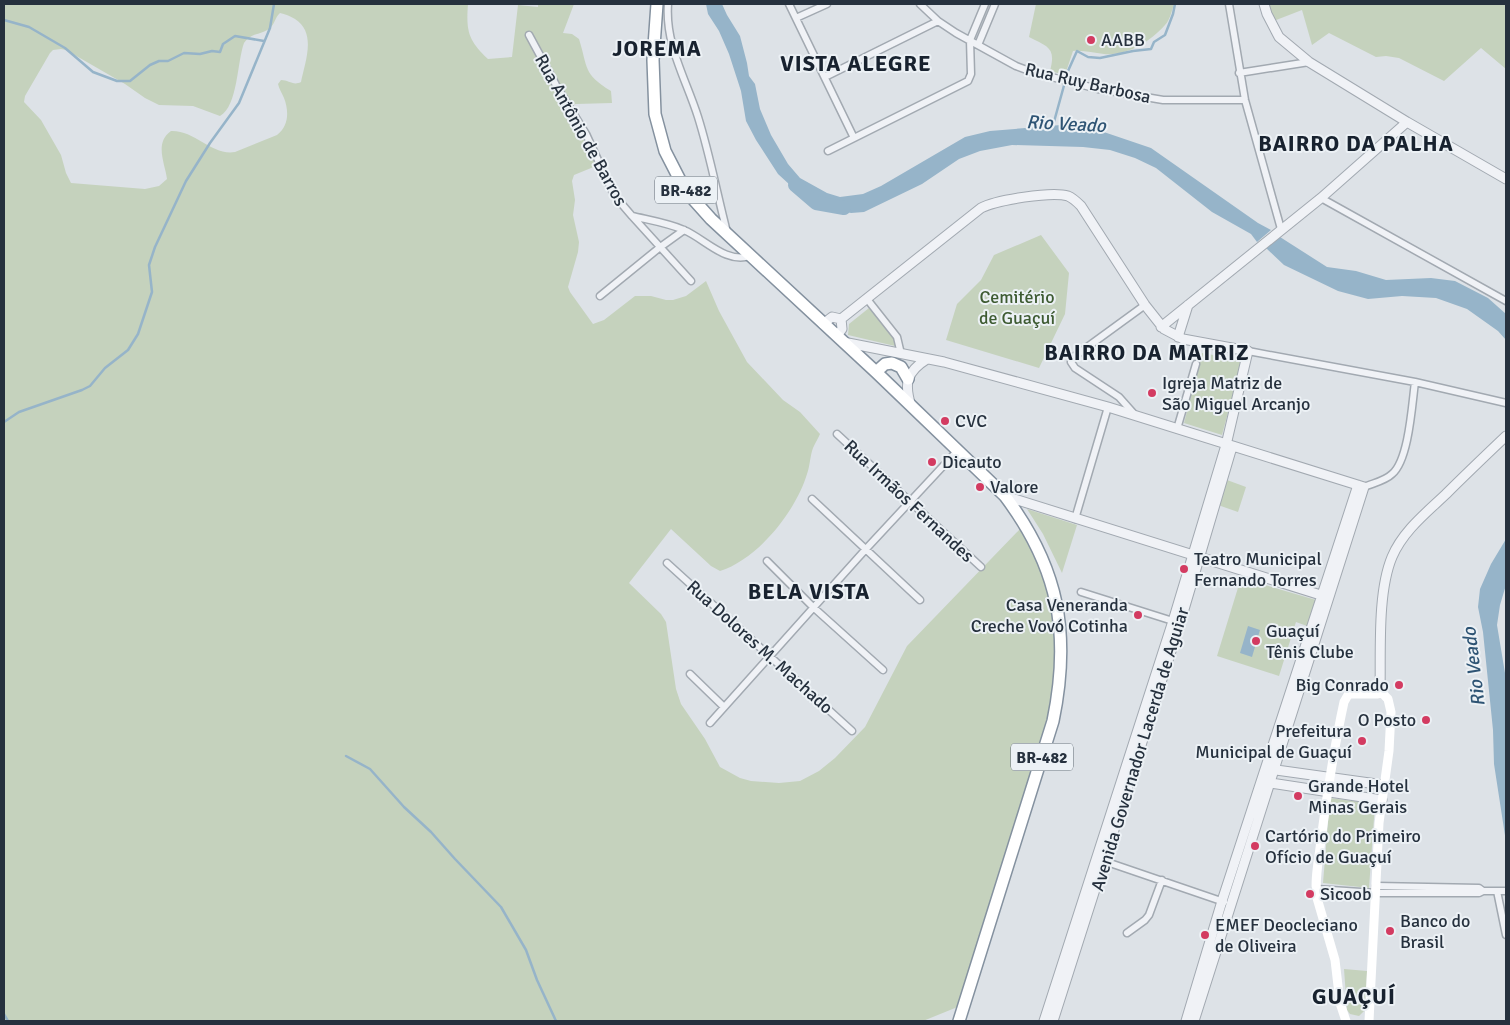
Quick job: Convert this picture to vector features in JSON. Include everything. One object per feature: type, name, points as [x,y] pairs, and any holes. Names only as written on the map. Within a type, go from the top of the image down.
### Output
[{"type":"highway","name":"BR-482","points":[[657,4],[653,60],[654,94],[659,132],[674,172],[685,190],[711,219],[876,372],[1005,496],[1020,516],[1029,533],[1051,584],[1057,604],[1062,631],[1060,690],[1048,739],[959,1021]]},
{"type":"highway","points":[[876,372],[885,364],[892,362],[900,367],[908,379]]},
{"type":"main road","points":[[1346,1021],[1340,1003],[1334,960],[1316,889],[1330,777],[1346,698],[1351,694],[1380,693],[1388,699],[1391,712],[1382,800],[1369,1017],[1360,1021]]},
{"type":"street","points":[[668,4],[668,24],[671,42],[678,67],[698,118],[727,233]]},
{"type":"street","points":[[789,4],[854,138]]},
{"type":"street","points":[[796,18],[827,4]]},
{"type":"street","name":"Rua Ruy Barbosa","points":[[920,4],[938,21],[1016,66],[1032,72],[1060,80],[1164,100],[1244,100]]},
{"type":"street","points":[[828,151],[968,81],[971,74],[970,40],[985,4]]},
{"type":"street","points":[[978,45],[995,4]]},
{"type":"street","points":[[1229,4],[1244,100],[1278,231]]},
{"type":"street","points":[[1264,4],[1267,14],[1279,36],[1309,62],[1407,122],[1506,179]]},
{"type":"street","points":[[825,77],[938,21]]},
{"type":"street","name":"Rua Antônio de Barros","points":[[529,35],[556,85],[586,134],[614,195],[632,216],[684,230],[728,256],[740,258],[750,256]]},
{"type":"street","points":[[1239,73],[1309,62]]},
{"type":"street","points":[[1161,327],[1320,198],[1407,122]]},
{"type":"street","points":[[841,319],[981,208],[1001,201],[1057,194],[1067,196],[1080,206],[1161,327],[1178,337],[1415,382],[1506,403]]},
{"type":"street","points":[[1320,198],[1506,301]]},
{"type":"street","points":[[632,216],[690,281]]},
{"type":"street","points":[[600,296],[684,230]]},
{"type":"street","points":[[867,299],[897,337],[901,354]]},
{"type":"street","points":[[1135,415],[1119,397],[1074,368],[1071,362],[1075,356],[1145,305]]},
{"type":"street","points":[[1178,337],[1188,305]]},
{"type":"street","points":[[824,324],[832,317],[841,319]]},
{"type":"street","points":[[841,319],[840,339],[944,362],[1108,407],[1361,486],[1388,478],[1398,467],[1404,456],[1415,382]]},
{"type":"street","name":"Avenida Governador Lacerda de Aguiar","points":[[1054,1021],[1101,860],[1229,446],[1248,351]]},
{"type":"street","points":[[911,406],[906,391],[908,379],[917,366],[927,359]]},
{"type":"street","points":[[1177,429],[1196,364]]},
{"type":"street","points":[[1075,518],[1108,407]]},
{"type":"street","name":"Rua Irmãos Fernandes","points":[[837,434],[981,567]]},
{"type":"street","points":[[1380,693],[1382,603],[1392,557],[1417,522],[1506,436]]},
{"type":"street","points":[[710,723],[813,607],[958,450]]},
{"type":"street","points":[[1186,1021],[1361,486]]},
{"type":"street","points":[[1005,496],[1325,597]]},
{"type":"street","points":[[812,499],[920,600]]},
{"type":"street","points":[[767,561],[813,607],[883,670]]},
{"type":"street","name":"Rua Dolores M. Machado","points":[[667,563],[852,731]]},
{"type":"street","points":[[1081,592],[1176,622]]},
{"type":"street","points":[[690,674],[724,706]]},
{"type":"street","points":[[1270,769],[1384,785]]},
{"type":"street","points":[[1265,782],[1382,800]]},
{"type":"street","points":[[1101,860],[1226,902]]},
{"type":"street","name":"Avenida Governador Lacerda de Aguiar","points":[[1044,1021],[1101,860]]},
{"type":"street","points":[[1127,933],[1149,915],[1162,880]]},
{"type":"street","points":[[1316,889],[1479,893],[1483,891],[1506,891]]},
{"type":"street","points":[[1497,891],[1506,935]]},
{"type":"street","points":[[1194,1021],[1226,902]]},
{"type":"green space","points":[[4,4],[468,4],[467,21],[472,40],[488,59],[512,57],[518,5],[538,7],[538,4],[574,4],[563,33],[572,34],[579,39],[588,70],[595,80],[611,91],[612,103],[576,104],[565,107],[596,166],[574,175],[572,181],[575,200],[573,215],[579,242],[568,287],[570,292],[593,324],[604,320],[635,296],[651,296],[673,300],[686,296],[706,281],[719,311],[747,362],[783,400],[800,412],[820,434],[811,454],[802,488],[794,503],[774,532],[748,556],[720,571],[711,566],[671,529],[629,583],[661,614],[666,622],[676,689],[681,704],[705,739],[720,767],[740,778],[751,781],[779,783],[800,781],[819,771],[835,758],[865,727],[907,646],[1020,529],[1037,562],[1055,617],[1056,695],[960,1006],[923,1021],[4,1021]],"holes":[[[280,13],[295,19],[302,25],[308,40],[307,57],[301,82],[281,80],[278,84],[286,103],[287,118],[284,127],[277,135],[235,152],[219,150],[188,134],[171,131],[163,141],[162,147],[167,179],[159,186],[145,189],[71,183],[61,155],[41,120],[24,102],[25,96],[50,53],[53,50],[61,49],[66,50],[159,105],[193,106],[220,116],[226,111],[234,94],[244,43],[250,37],[270,28]]]},
{"type":"green space","name":"AABB","points":[[1036,4],[1174,4],[1167,23],[1138,47],[1113,54],[1073,51],[1065,75],[1050,71],[1052,57],[1049,49],[1042,43],[1029,37]]},
{"type":"green space","points":[[1267,4],[1506,4],[1506,69],[1481,48],[1444,81],[1399,58],[1376,57],[1329,33],[1312,45],[1302,10],[1271,22]]},
{"type":"green space","name":"Cemitério de Guaçuí","points":[[1041,235],[1069,273],[1065,314],[1039,368],[946,340],[957,304],[981,280],[994,255]]},
{"type":"green space","points":[[869,308],[895,339],[895,346],[848,335],[849,324]]},
{"type":"green space","points":[[1202,353],[1242,360],[1222,435],[1184,423]]},
{"type":"green space","points":[[1227,480],[1246,487],[1238,512],[1218,505]]},
{"type":"green space","points":[[1027,509],[1077,525],[1062,573],[1043,534]]},
{"type":"green space","name":"Guaçuí Tênis Clube","points":[[1241,578],[1316,600],[1307,626],[1296,622],[1279,676],[1217,656]]},
{"type":"green space","points":[[1330,798],[1375,804],[1369,888],[1323,883]]},
{"type":"green space","points":[[1344,969],[1367,971],[1365,1010],[1359,1016],[1350,1014],[1347,1010]]},
{"type":"water","points":[[706,4],[722,4],[740,36],[749,76],[755,84],[760,109],[771,135],[788,164],[800,178],[827,193],[840,197],[863,194],[881,186],[965,137],[990,131],[1061,125],[1092,128],[1151,148],[1258,223],[1271,230],[1257,242],[1251,234],[1212,212],[1156,168],[1135,158],[1110,150],[1083,147],[1012,145],[980,151],[959,159],[922,184],[864,212],[851,213],[831,208],[797,191],[790,185],[778,174],[756,140],[746,121],[741,91],[729,54],[719,31],[708,14]]},
{"type":"water","points":[[1280,237],[1327,267],[1356,271],[1386,280],[1431,278],[1455,281],[1488,298],[1506,314],[1506,340],[1498,331],[1467,309],[1436,298],[1402,296],[1368,299],[1338,291],[1284,265],[1266,248]]},
{"type":"water","name":"Rio Veado","points":[[1506,539],[1506,585],[1497,625],[1506,679],[1506,842],[1494,764],[1493,730],[1483,632],[1478,607],[1480,589],[1491,564]]},
{"type":"water","points":[[1248,626],[1260,630],[1252,657],[1240,653]]},
{"type":"waterway","points":[[4,422],[19,412],[90,386],[105,368],[128,350],[138,334],[152,292],[149,265],[155,247],[186,181],[210,143],[239,103],[270,28],[274,4]]},
{"type":"waterway","points":[[1052,129],[1068,71],[1077,51],[1088,57],[1100,58],[1151,49],[1154,42],[1165,35],[1175,4]]},
{"type":"waterway","points":[[4,20],[29,27],[65,48],[93,72],[117,81],[130,81],[150,65],[159,61],[168,61],[184,53],[220,52],[223,44],[235,36],[264,41]]},
{"type":"waterway","name":"Rio Veado","points":[[795,185],[816,203],[844,208]]},
{"type":"waterway","points":[[346,756],[370,769],[404,807],[431,832],[501,907],[526,950],[537,980],[556,1021]]},
{"type":"waterway","points":[[4,1014],[8,1021]]},
{"type":"place","name":"AABB","points":[[1091,40]]},
{"type":"place","name":"Igreja Matriz de São Miguel Arcanjo","points":[[1152,393]]},
{"type":"place","name":"CVC","points":[[945,421]]},
{"type":"place","name":"Dicauto","points":[[932,462]]},
{"type":"place","name":"Valore","points":[[980,487]]},
{"type":"place","name":"Teatro Municipal Fernando Torres","points":[[1184,569]]},
{"type":"place","name":"Casa Veneranda Creche Vovó Cotinha","points":[[1138,615]]},
{"type":"place","name":"Guaçuí Tênis Clube","points":[[1256,641]]},
{"type":"place","name":"Big Conrado","points":[[1399,685]]},
{"type":"place","name":"O Posto","points":[[1426,720]]},
{"type":"place","name":"Prefeitura Municipal de Guaçuí","points":[[1362,741]]},
{"type":"place","name":"Grande Hotel Minas Gerais","points":[[1298,796]]},
{"type":"place","name":"Cartório do Primeiro Ofício de Guaçuí","points":[[1255,846]]},
{"type":"place","name":"Sicoob","points":[[1310,894]]},
{"type":"place","name":"Banco do Brasil","points":[[1390,931]]},
{"type":"place","name":"EMEF Deocleciano de Oliveira","points":[[1205,935]]},
{"type":"district","name":"JOREMA","points":[[657,48]]},
{"type":"district","name":"VISTA ALEGRE","points":[[856,63]]},
{"type":"district","name":"BAIRRO DA PALHA","points":[[1356,143]]},
{"type":"district","name":"BAIRRO DA MATRIZ","points":[[1147,352]]},
{"type":"district","name":"BELA VISTA","points":[[809,591]]},
{"type":"district","name":"GUAÇUÍ","points":[[1354,996]]}]
